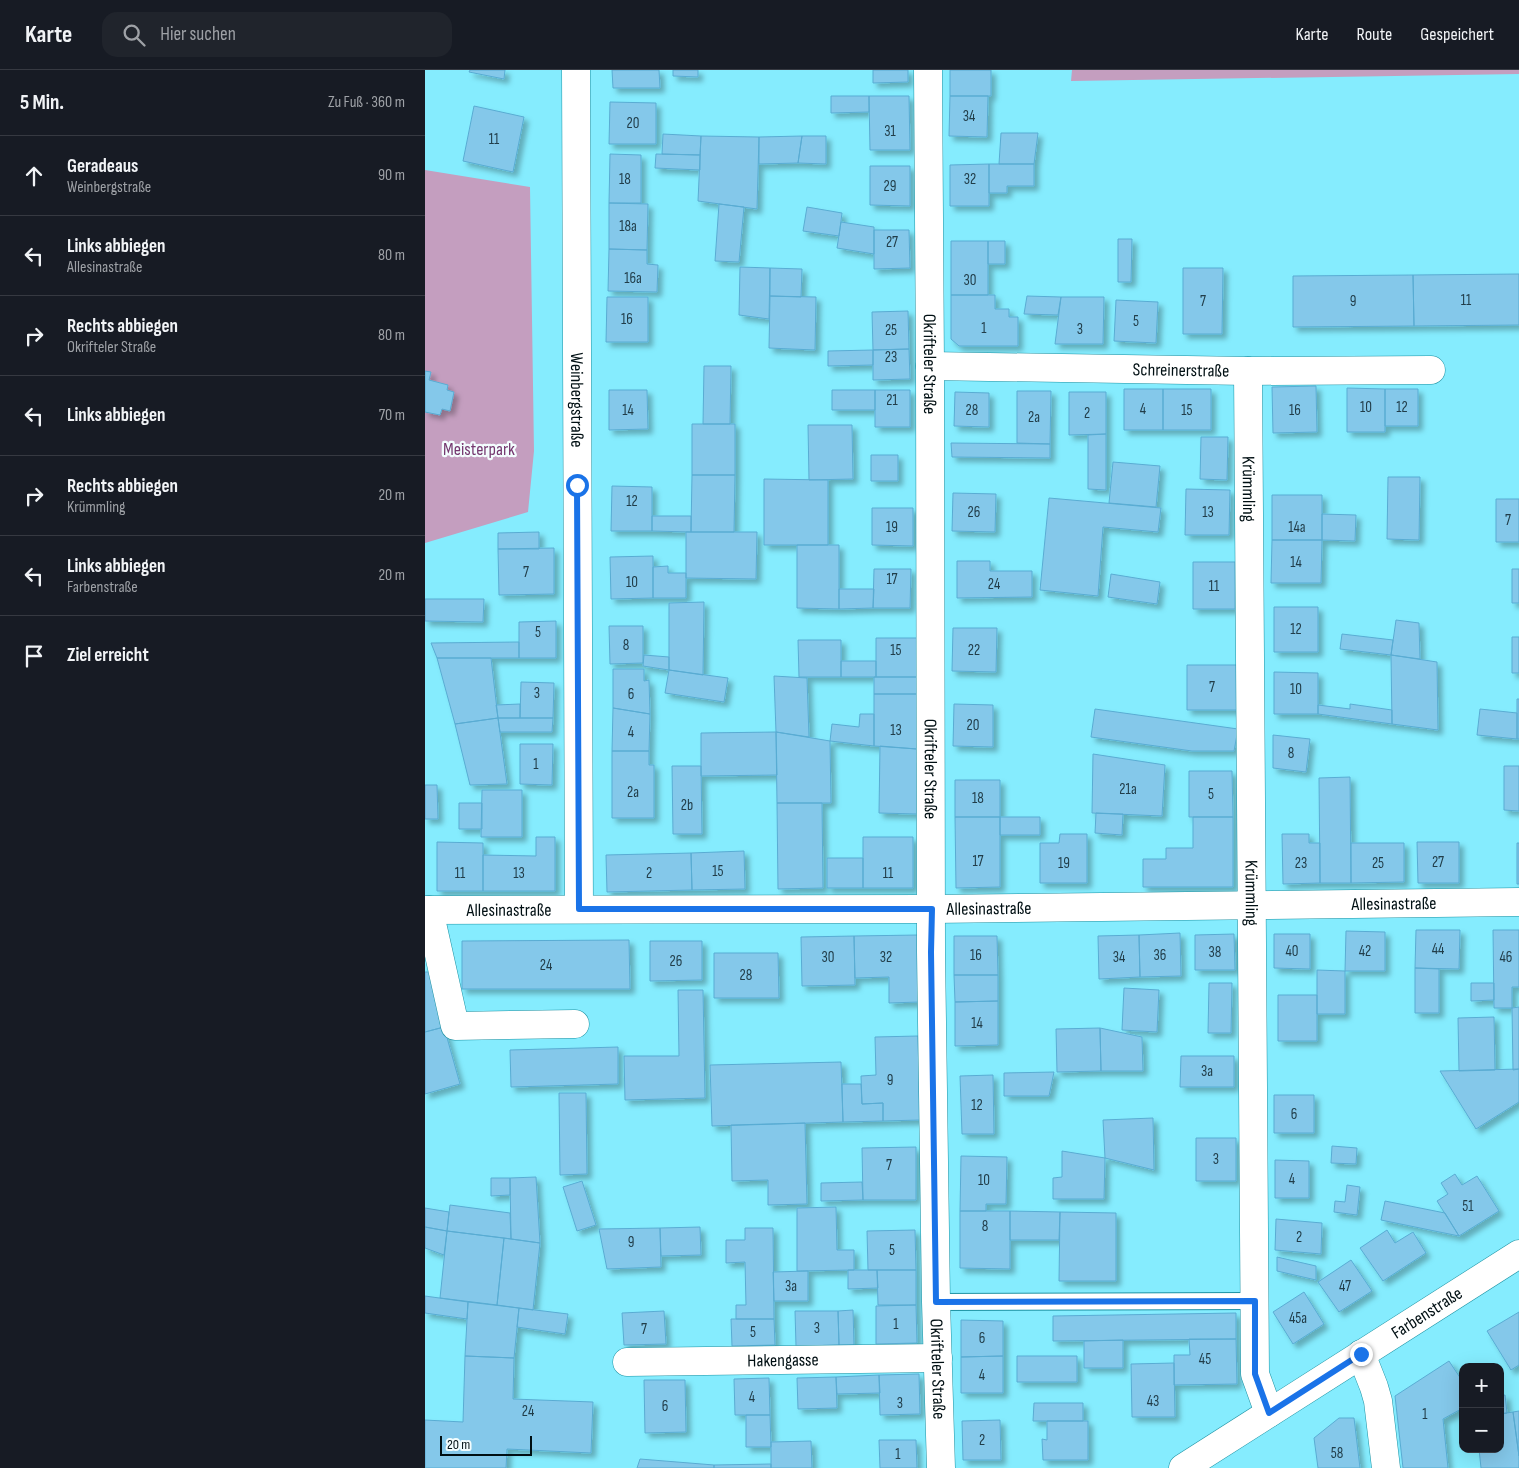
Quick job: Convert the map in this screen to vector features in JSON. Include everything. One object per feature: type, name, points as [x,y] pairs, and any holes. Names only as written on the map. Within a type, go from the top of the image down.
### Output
[{"type":"street","name":"Weinbergstraße","points":[[576,70],[579,909]]},
{"type":"street","name":"Okrifteler Straße","points":[[928,70],[931,952],[936,1302],[941,1468]]},
{"type":"street","name":"Schreinerstraße","points":[[930,366],[1248,371],[1431,370]]},
{"type":"street","name":"Krümmling","points":[[1248,371],[1255,1374],[1269,1413]]},
{"type":"street","name":"Allesinastraße","points":[[575,1024],[455,1026],[427,910],[932,909],[1519,902]]},
{"type":"street","name":"Farbenstraße","points":[[1183,1468],[1519,1254]]},
{"type":"street","points":[[1361,1354],[1378,1401],[1386,1468]]},
{"type":"street","name":"Hakengasse","points":[[627,1362],[938,1358]]},
{"type":"lane","points":[[936,1302],[1255,1301]]},
{"type":"green space","points":[[1072,70],[1519,70],[1519,74],[1071,81]]},
{"type":"green space","name":"Meisterpark","points":[[425,170],[530,187],[534,451],[528,512],[425,543]]},
{"type":"building","points":[[470,70],[505,70],[504,79],[469,72]]},
{"type":"building","points":[[612,70],[659,70],[660,88],[613,88]]},
{"type":"building","points":[[673,70],[698,70],[698,77],[673,76]]},
{"type":"building","points":[[873,70],[908,70],[908,82],[873,83]]},
{"type":"building","points":[[950,70],[991,70],[991,96],[950,96]]},
{"type":"building","points":[[831,96],[869,96],[869,112],[831,113]]},
{"type":"building","points":[[869,96],[909,96],[910,150],[870,150]]},
{"type":"building","points":[[950,96],[988,96],[987,137],[949,136]]},
{"type":"building","points":[[610,102],[656,103],[656,144],[609,144]]},
{"type":"building","points":[[474,106],[524,117],[513,172],[463,161]]},
{"type":"building","points":[[1001,133],[1038,133],[1034,164],[999,164]]},
{"type":"building","points":[[663,134],[701,136],[700,155],[662,154]]},
{"type":"building","points":[[701,136],[759,137],[757,209],[698,201]]},
{"type":"building","points":[[802,136],[798,163],[759,164],[759,137]]},
{"type":"building","points":[[802,136],[826,136],[826,164],[798,163]]},
{"type":"building","points":[[610,154],[641,155],[641,203],[609,203]]},
{"type":"building","points":[[656,154],[700,155],[700,170],[655,168]]},
{"type":"building","points":[[989,164],[989,206],[950,206],[950,165]]},
{"type":"building","points":[[989,164],[1034,164],[1034,186],[1007,186],[1007,193],[989,193]]},
{"type":"building","points":[[870,166],[910,166],[910,206],[870,205]]},
{"type":"building","points":[[609,203],[648,204],[647,250],[609,249]]},
{"type":"building","points":[[719,204],[744,207],[739,262],[715,261]]},
{"type":"building","points":[[807,207],[842,213],[839,236],[803,231]]},
{"type":"building","points":[[841,222],[874,227],[874,254],[837,248]]},
{"type":"building","points":[[874,230],[909,230],[910,268],[874,269]]},
{"type":"building","points":[[1118,239],[1132,239],[1131,282],[1118,282]]},
{"type":"building","points":[[951,241],[988,241],[988,295],[951,295]]},
{"type":"building","points":[[988,241],[1005,241],[1005,264],[988,264]]},
{"type":"building","points":[[609,249],[647,250],[647,264],[658,265],[657,292],[608,291]]},
{"type":"building","points":[[740,267],[770,268],[769,319],[739,315]]},
{"type":"building","points":[[770,268],[802,269],[801,297],[770,296]]},
{"type":"building","points":[[1183,268],[1223,268],[1222,334],[1183,334]]},
{"type":"building","points":[[1519,274],[1519,325],[1414,326],[1413,275]]},
{"type":"building","points":[[1413,275],[1414,326],[1293,327],[1293,276]]},
{"type":"building","points":[[951,295],[995,295],[995,309],[1009,309],[1009,317],[1018,317],[1018,346],[959,346],[951,339]]},
{"type":"building","points":[[770,296],[816,297],[815,350],[769,348]]},
{"type":"building","points":[[1027,296],[1061,297],[1058,315],[1024,314]]},
{"type":"building","points":[[607,297],[648,297],[648,342],[606,342]]},
{"type":"building","points":[[1061,297],[1104,297],[1103,344],[1055,344]]},
{"type":"building","points":[[1116,300],[1158,302],[1156,343],[1114,341]]},
{"type":"building","points":[[908,311],[909,349],[873,350],[872,312]]},
{"type":"building","points":[[909,349],[910,379],[873,380],[873,350]]},
{"type":"building","points":[[873,350],[873,365],[828,366],[828,351]]},
{"type":"building","points":[[704,366],[731,366],[730,424],[703,424]]},
{"type":"building","points":[[425,371],[431,372],[429,380],[448,385],[447,390],[454,392],[450,411],[442,409],[440,415],[425,412]]},
{"type":"building","points":[[1316,386],[1317,432],[1273,433],[1272,387]]},
{"type":"building","points":[[1347,388],[1385,389],[1385,432],[1347,432]]},
{"type":"building","points":[[1124,389],[1163,389],[1163,430],[1124,430]]},
{"type":"building","points":[[1163,389],[1211,389],[1211,430],[1163,430]]},
{"type":"building","points":[[1385,389],[1418,389],[1418,426],[1385,426]]},
{"type":"building","points":[[609,390],[647,390],[648,429],[609,430]]},
{"type":"building","points":[[832,390],[875,390],[875,410],[832,410]]},
{"type":"building","points":[[875,390],[910,390],[910,427],[875,427]]},
{"type":"building","points":[[1017,391],[1051,391],[1050,444],[1017,443]]},
{"type":"building","points":[[955,392],[989,393],[989,427],[954,426]]},
{"type":"building","points":[[1069,392],[1106,392],[1106,434],[1069,435]]},
{"type":"building","points":[[692,424],[735,424],[735,475],[692,475]]},
{"type":"building","points":[[808,425],[852,425],[853,479],[809,480]]},
{"type":"building","points":[[1106,434],[1106,490],[1088,489],[1088,435]]},
{"type":"building","points":[[1201,437],[1228,437],[1227,480],[1200,479]]},
{"type":"building","points":[[951,443],[1050,444],[1050,458],[952,457]]},
{"type":"building","points":[[871,455],[898,455],[898,481],[871,481]]},
{"type":"building","points":[[1113,462],[1160,466],[1156,507],[1109,503]]},
{"type":"building","points":[[692,475],[735,475],[734,532],[691,532]]},
{"type":"building","points":[[1388,477],[1420,477],[1419,540],[1387,539]]},
{"type":"building","points":[[764,479],[828,480],[828,545],[764,545]]},
{"type":"building","points":[[612,486],[652,487],[652,531],[611,531]]},
{"type":"building","points":[[1186,489],[1230,490],[1229,535],[1185,535]]},
{"type":"building","points":[[953,493],[996,494],[995,532],[952,531]]},
{"type":"building","points":[[1272,495],[1322,495],[1322,540],[1272,540]]},
{"type":"building","points":[[1049,498],[1161,508],[1158,532],[1103,527],[1098,596],[1040,590]]},
{"type":"building","points":[[1496,499],[1519,499],[1519,542],[1496,542]]},
{"type":"building","points":[[872,508],[913,508],[913,546],[872,545]]},
{"type":"building","points":[[1322,514],[1356,515],[1355,541],[1322,540]]},
{"type":"building","points":[[652,516],[691,516],[691,532],[652,531]]},
{"type":"building","points":[[539,532],[539,549],[498,549],[498,533]]},
{"type":"building","points":[[686,532],[757,532],[756,579],[686,578]]},
{"type":"building","points":[[1272,540],[1322,540],[1321,583],[1271,583]]},
{"type":"building","points":[[797,545],[839,545],[839,609],[797,608]]},
{"type":"building","points":[[554,548],[554,594],[499,595],[498,549]]},
{"type":"building","points":[[653,556],[653,598],[611,599],[610,557]]},
{"type":"building","points":[[957,561],[990,561],[990,571],[1032,571],[1032,597],[957,598]]},
{"type":"building","points":[[1193,562],[1235,562],[1235,609],[1193,609]]},
{"type":"building","points":[[668,566],[668,573],[686,573],[686,598],[653,598],[653,567]]},
{"type":"building","points":[[874,569],[911,569],[910,608],[873,608]]},
{"type":"building","points":[[1512,569],[1519,569],[1519,603],[1512,603]]},
{"type":"building","points":[[1111,574],[1160,582],[1157,604],[1108,597]]},
{"type":"building","points":[[839,589],[874,589],[873,608],[839,609]]},
{"type":"building","points":[[425,599],[484,599],[483,622],[425,621]]},
{"type":"building","points":[[704,602],[703,675],[669,670],[669,603]]},
{"type":"building","points":[[1274,607],[1318,607],[1318,652],[1274,652]]},
{"type":"building","points":[[1396,620],[1419,623],[1420,659],[1391,655]]},
{"type":"building","points":[[556,621],[556,658],[519,658],[519,622]]},
{"type":"building","points":[[609,626],[643,626],[643,663],[610,664]]},
{"type":"building","points":[[953,628],[997,628],[996,672],[952,671]]},
{"type":"building","points":[[1342,634],[1393,640],[1391,655],[1340,649]]},
{"type":"building","points":[[1512,637],[1519,637],[1519,673],[1512,673]]},
{"type":"building","points":[[876,638],[917,638],[917,677],[876,677]]},
{"type":"building","points":[[798,640],[841,640],[841,677],[799,677]]},
{"type":"building","points":[[519,642],[519,658],[437,658],[431,643]]},
{"type":"building","points":[[644,655],[669,657],[669,670],[643,666]]},
{"type":"building","points":[[1391,655],[1437,662],[1438,730],[1392,724]]},
{"type":"building","points":[[437,658],[491,658],[498,718],[455,724]]},
{"type":"building","points":[[841,661],[876,661],[876,677],[841,677]]},
{"type":"building","points":[[1187,665],[1237,665],[1237,710],[1187,710]]},
{"type":"building","points":[[613,669],[644,669],[644,681],[649,680],[650,714],[613,708]]},
{"type":"building","points":[[669,670],[728,678],[724,702],[665,693]]},
{"type":"building","points":[[1274,672],[1318,673],[1318,714],[1274,714]]},
{"type":"building","points":[[774,676],[807,678],[809,737],[776,732]]},
{"type":"building","points":[[874,677],[917,677],[917,694],[874,694]]},
{"type":"building","points":[[521,682],[554,683],[553,718],[520,718]]},
{"type":"building","points":[[874,694],[917,694],[917,749],[874,746]]},
{"type":"building","points":[[1517,699],[1519,699],[1519,739],[1517,739]]},
{"type":"building","points":[[520,704],[520,718],[498,718],[496,705]]},
{"type":"building","points":[[954,704],[993,705],[993,747],[953,746]]},
{"type":"building","points":[[1350,704],[1392,710],[1392,724],[1318,714],[1318,705],[1350,709]]},
{"type":"building","points":[[613,708],[650,714],[649,751],[612,751]]},
{"type":"building","points":[[1095,709],[1238,729],[1234,751],[1192,751],[1091,737]]},
{"type":"building","points":[[1480,709],[1517,713],[1517,739],[1477,735]]},
{"type":"building","points":[[860,714],[874,714],[874,746],[830,741],[832,724],[859,727]]},
{"type":"building","points":[[498,718],[507,784],[470,785],[455,724]]},
{"type":"building","points":[[498,718],[553,718],[552,732],[500,732]]},
{"type":"building","points":[[776,732],[830,741],[831,803],[777,803]]},
{"type":"building","points":[[776,732],[777,775],[701,776],[701,733]]},
{"type":"building","points":[[1273,735],[1310,739],[1306,772],[1273,768]]},
{"type":"building","points":[[520,744],[553,744],[552,785],[520,784]]},
{"type":"building","points":[[880,746],[917,749],[917,814],[879,813]]},
{"type":"building","points":[[612,751],[649,751],[649,765],[654,765],[654,818],[612,818]]},
{"type":"building","points":[[1093,754],[1165,765],[1162,816],[1092,813]]},
{"type":"building","points":[[672,766],[701,766],[702,834],[673,834]]},
{"type":"building","points":[[1504,766],[1519,766],[1519,811],[1504,810]]},
{"type":"building","points":[[1189,771],[1232,771],[1233,817],[1189,817]]},
{"type":"building","points":[[1350,777],[1351,883],[1320,883],[1319,778]]},
{"type":"building","points":[[955,780],[1000,780],[1000,817],[955,817]]},
{"type":"building","points":[[425,785],[437,785],[438,819],[425,819]]},
{"type":"building","points":[[482,790],[522,790],[522,837],[481,837]]},
{"type":"building","points":[[459,803],[482,803],[482,829],[459,829]]},
{"type":"building","points":[[777,803],[822,803],[823,888],[778,889]]},
{"type":"building","points":[[1096,813],[1123,814],[1122,835],[1095,833]]},
{"type":"building","points":[[955,817],[1000,817],[1000,887],[956,888]]},
{"type":"building","points":[[1000,817],[1040,817],[1040,835],[1000,835]]},
{"type":"building","points":[[1193,817],[1233,817],[1233,887],[1143,887],[1143,859],[1166,859],[1166,848],[1193,848]]},
{"type":"building","points":[[1060,834],[1087,834],[1087,883],[1040,883],[1040,843],[1059,843]]},
{"type":"building","points":[[1282,834],[1309,834],[1309,843],[1320,843],[1320,883],[1283,884]]},
{"type":"building","points":[[536,837],[555,837],[555,891],[483,891],[483,855],[536,856]]},
{"type":"building","points":[[863,837],[913,837],[913,888],[863,888]]},
{"type":"building","points":[[437,842],[483,843],[483,891],[437,891]]},
{"type":"building","points":[[1417,842],[1459,842],[1459,883],[1418,883]]},
{"type":"building","points":[[1351,843],[1404,843],[1404,882],[1351,883]]},
{"type":"building","points":[[1517,843],[1519,843],[1519,884],[1517,884]]},
{"type":"building","points":[[744,851],[745,889],[692,890],[691,853]]},
{"type":"building","points":[[691,853],[692,890],[607,892],[606,855]]},
{"type":"building","points":[[827,858],[863,858],[863,888],[827,888]]},
{"type":"building","points":[[1416,930],[1460,930],[1459,969],[1415,968]]},
{"type":"building","points":[[1493,930],[1519,930],[1519,987],[1512,987],[1512,1008],[1494,1008]]},
{"type":"building","points":[[1346,931],[1385,932],[1385,971],[1345,971]]},
{"type":"building","points":[[1180,933],[1181,976],[1140,977],[1139,935]]},
{"type":"building","points":[[1234,934],[1235,970],[1195,970],[1195,935]]},
{"type":"building","points":[[1274,934],[1310,934],[1310,969],[1274,968]]},
{"type":"building","points":[[918,935],[919,1002],[889,1003],[889,977],[855,978],[854,936]]},
{"type":"building","points":[[1139,935],[1140,977],[1099,979],[1098,936]]},
{"type":"building","points":[[854,936],[855,985],[802,986],[801,937]]},
{"type":"building","points":[[954,936],[997,936],[998,975],[954,975]]},
{"type":"building","points":[[629,940],[630,989],[462,989],[462,941]]},
{"type":"building","points":[[650,941],[702,941],[702,980],[650,981]]},
{"type":"building","points":[[714,953],[778,953],[779,998],[714,998]]},
{"type":"building","points":[[1415,968],[1439,969],[1439,1013],[1415,1013]]},
{"type":"building","points":[[1317,970],[1345,971],[1345,1014],[1317,1014]]},
{"type":"building","points":[[425,972],[430,972],[444,1027],[425,1032]]},
{"type":"building","points":[[954,975],[998,975],[998,1001],[955,1002]]},
{"type":"building","points":[[1209,983],[1232,983],[1231,1033],[1208,1033]]},
{"type":"building","points":[[1471,983],[1494,983],[1494,1000],[1471,1001]]},
{"type":"building","points":[[1124,988],[1159,990],[1157,1032],[1122,1030]]},
{"type":"building","points":[[678,990],[703,990],[705,1098],[625,1100],[624,1056],[679,1056]]},
{"type":"building","points":[[1278,995],[1317,995],[1317,1041],[1278,1041]]},
{"type":"building","points":[[998,1001],[998,1045],[955,1046],[955,1002]]},
{"type":"building","points":[[1519,1007],[1519,1069],[1513,1070],[1512,1008]]},
{"type":"building","points":[[1494,1017],[1495,1070],[1459,1071],[1458,1018]]},
{"type":"building","points":[[444,1027],[460,1084],[425,1094],[425,1032]]},
{"type":"building","points":[[1100,1028],[1101,1071],[1057,1072],[1056,1029]]},
{"type":"building","points":[[1100,1028],[1142,1037],[1143,1071],[1101,1071]]},
{"type":"building","points":[[918,1036],[920,1120],[883,1121],[883,1103],[862,1104],[861,1076],[876,1075],[875,1037]]},
{"type":"building","points":[[618,1047],[618,1084],[511,1087],[510,1050]]},
{"type":"building","points":[[1181,1056],[1234,1056],[1234,1087],[1180,1087]]},
{"type":"building","points":[[841,1062],[843,1122],[712,1126],[710,1065]]},
{"type":"building","points":[[1519,1069],[1519,1102],[1476,1129],[1440,1071]]},
{"type":"building","points":[[1054,1072],[1049,1096],[1004,1096],[1004,1073]]},
{"type":"building","points":[[993,1075],[994,1134],[962,1134],[960,1076]]},
{"type":"building","points":[[842,1084],[861,1084],[862,1104],[883,1103],[883,1121],[843,1122]]},
{"type":"building","points":[[559,1093],[586,1093],[587,1174],[560,1175]]},
{"type":"building","points":[[1274,1095],[1314,1095],[1314,1133],[1274,1133]]},
{"type":"building","points":[[1153,1118],[1154,1170],[1105,1158],[1103,1120]]},
{"type":"building","points":[[805,1123],[807,1204],[768,1205],[768,1180],[732,1181],[731,1125]]},
{"type":"building","points":[[1196,1138],[1236,1138],[1236,1181],[1196,1181]]},
{"type":"building","points":[[1332,1146],[1357,1148],[1356,1164],[1331,1163]]},
{"type":"building","points":[[916,1147],[916,1200],[863,1200],[862,1148]]},
{"type":"building","points":[[1062,1151],[1105,1158],[1104,1199],[1053,1199],[1053,1178],[1062,1177]]},
{"type":"building","points":[[961,1156],[1007,1157],[1006,1204],[986,1204],[986,1211],[960,1211]]},
{"type":"building","points":[[1275,1160],[1309,1161],[1309,1198],[1275,1198]]},
{"type":"building","points":[[1455,1174],[1462,1185],[1477,1176],[1499,1211],[1459,1236],[1437,1201],[1448,1194],[1441,1183]]},
{"type":"building","points":[[536,1177],[540,1243],[511,1239],[510,1178]]},
{"type":"building","points":[[491,1178],[510,1178],[510,1195],[491,1196]]},
{"type":"building","points":[[582,1181],[596,1225],[577,1231],[563,1187]]},
{"type":"building","points":[[862,1182],[863,1200],[821,1201],[821,1183]]},
{"type":"building","points":[[1347,1185],[1360,1187],[1357,1215],[1334,1212],[1335,1201],[1345,1202]]},
{"type":"building","points":[[1385,1201],[1445,1213],[1459,1236],[1381,1220]]},
{"type":"building","points":[[450,1205],[510,1213],[511,1239],[447,1231]]},
{"type":"building","points":[[836,1207],[837,1250],[854,1250],[854,1270],[797,1271],[797,1208]]},
{"type":"building","points":[[425,1208],[449,1212],[447,1231],[425,1227]]},
{"type":"building","points":[[960,1211],[1010,1211],[1010,1269],[960,1268]]},
{"type":"building","points":[[1010,1211],[1060,1212],[1059,1240],[1010,1240]]},
{"type":"building","points":[[1060,1212],[1116,1213],[1116,1281],[1059,1281]]},
{"type":"building","points":[[1276,1219],[1322,1223],[1321,1254],[1275,1250]]},
{"type":"building","points":[[425,1227],[447,1231],[444,1255],[425,1248]]},
{"type":"building","points":[[700,1227],[701,1255],[661,1256],[660,1228]]},
{"type":"building","points":[[660,1228],[661,1267],[607,1269],[599,1229]]},
{"type":"building","points":[[745,1228],[773,1228],[774,1319],[736,1319],[736,1305],[746,1305],[745,1262],[726,1263],[726,1240],[745,1240]]},
{"type":"building","points":[[915,1230],[916,1270],[868,1270],[867,1231]]},
{"type":"building","points":[[1387,1230],[1395,1243],[1413,1232],[1426,1253],[1383,1281],[1360,1248]]},
{"type":"building","points":[[447,1231],[504,1238],[497,1305],[440,1298]]},
{"type":"building","points":[[504,1238],[540,1243],[533,1310],[497,1305]]},
{"type":"building","points":[[1277,1257],[1316,1266],[1316,1280],[1277,1271]]},
{"type":"building","points":[[1351,1260],[1372,1291],[1339,1312],[1318,1282]]},
{"type":"building","points":[[848,1270],[877,1270],[878,1288],[848,1289]]},
{"type":"building","points":[[877,1270],[916,1270],[916,1305],[878,1305]]},
{"type":"building","points":[[808,1271],[808,1301],[774,1301],[773,1272]]},
{"type":"building","points":[[1304,1292],[1324,1324],[1293,1344],[1273,1312]]},
{"type":"building","points":[[425,1296],[468,1302],[467,1319],[425,1313]]},
{"type":"building","points":[[468,1302],[519,1308],[514,1358],[465,1356]]},
{"type":"building","points":[[916,1305],[917,1343],[876,1344],[876,1306]]},
{"type":"building","points":[[519,1308],[568,1314],[565,1334],[517,1327]]},
{"type":"building","points":[[853,1310],[854,1345],[839,1345],[838,1311]]},
{"type":"building","points":[[664,1311],[666,1344],[624,1345],[622,1313]]},
{"type":"building","points":[[795,1311],[838,1311],[839,1345],[796,1346]]},
{"type":"building","points":[[1519,1312],[1519,1365],[1511,1370],[1487,1331]]},
{"type":"building","points":[[1236,1313],[1236,1339],[1053,1341],[1053,1316]]},
{"type":"building","points":[[731,1319],[774,1319],[775,1345],[732,1346]]},
{"type":"building","points":[[961,1320],[1003,1321],[1003,1356],[961,1357]]},
{"type":"building","points":[[1189,1339],[1236,1339],[1237,1384],[1174,1385],[1174,1355],[1190,1355]]},
{"type":"building","points":[[1123,1340],[1123,1368],[1084,1368],[1084,1341]]},
{"type":"building","points":[[465,1356],[514,1358],[513,1399],[593,1402],[591,1453],[507,1449],[506,1468],[425,1468],[425,1420],[463,1422]]},
{"type":"building","points":[[1003,1356],[1003,1393],[961,1393],[961,1357]]},
{"type":"building","points":[[1017,1356],[1077,1356],[1077,1382],[1017,1382]]},
{"type":"building","points":[[1449,1361],[1459,1376],[1459,1410],[1443,1419],[1448,1468],[1403,1468],[1395,1396]]},
{"type":"building","points":[[1174,1363],[1175,1417],[1132,1417],[1131,1364]]},
{"type":"building","points":[[919,1374],[920,1414],[880,1415],[879,1375]]},
{"type":"building","points":[[879,1375],[880,1393],[837,1394],[836,1377]]},
{"type":"building","points":[[836,1377],[837,1408],[798,1409],[797,1378]]},
{"type":"building","points":[[769,1378],[770,1415],[735,1415],[734,1379]]},
{"type":"building","points":[[644,1380],[685,1380],[686,1432],[645,1433]]},
{"type":"building","points":[[1504,1395],[1507,1413],[1504,1413],[1504,1408]]},
{"type":"building","points":[[1034,1403],[1083,1403],[1083,1421],[1033,1421]]},
{"type":"building","points":[[1519,1411],[1519,1456],[1513,1412]]},
{"type":"building","points":[[1513,1412],[1519,1468],[1481,1468],[1479,1453],[1504,1453],[1504,1413]]},
{"type":"building","points":[[746,1415],[770,1415],[771,1447],[746,1447]]},
{"type":"building","points":[[1339,1418],[1354,1418],[1360,1468],[1318,1468],[1314,1438]]},
{"type":"building","points":[[1000,1420],[1001,1460],[963,1460],[962,1421]]},
{"type":"building","points":[[1047,1421],[1088,1421],[1088,1460],[1043,1460],[1042,1439],[1047,1440]]},
{"type":"building","points":[[879,1440],[916,1440],[917,1468],[880,1468]]},
{"type":"building","points":[[811,1441],[812,1468],[771,1468],[771,1442]]},
{"type":"building","points":[[640,1459],[714,1465],[714,1468],[637,1468]]},
{"type":"building","points":[[771,1464],[771,1468],[714,1468],[714,1465]]},
{"type":"route","points":[[577,485],[579,909],[932,909],[936,1302],[1255,1301],[1255,1374],[1269,1413],[1361,1354]]}]
